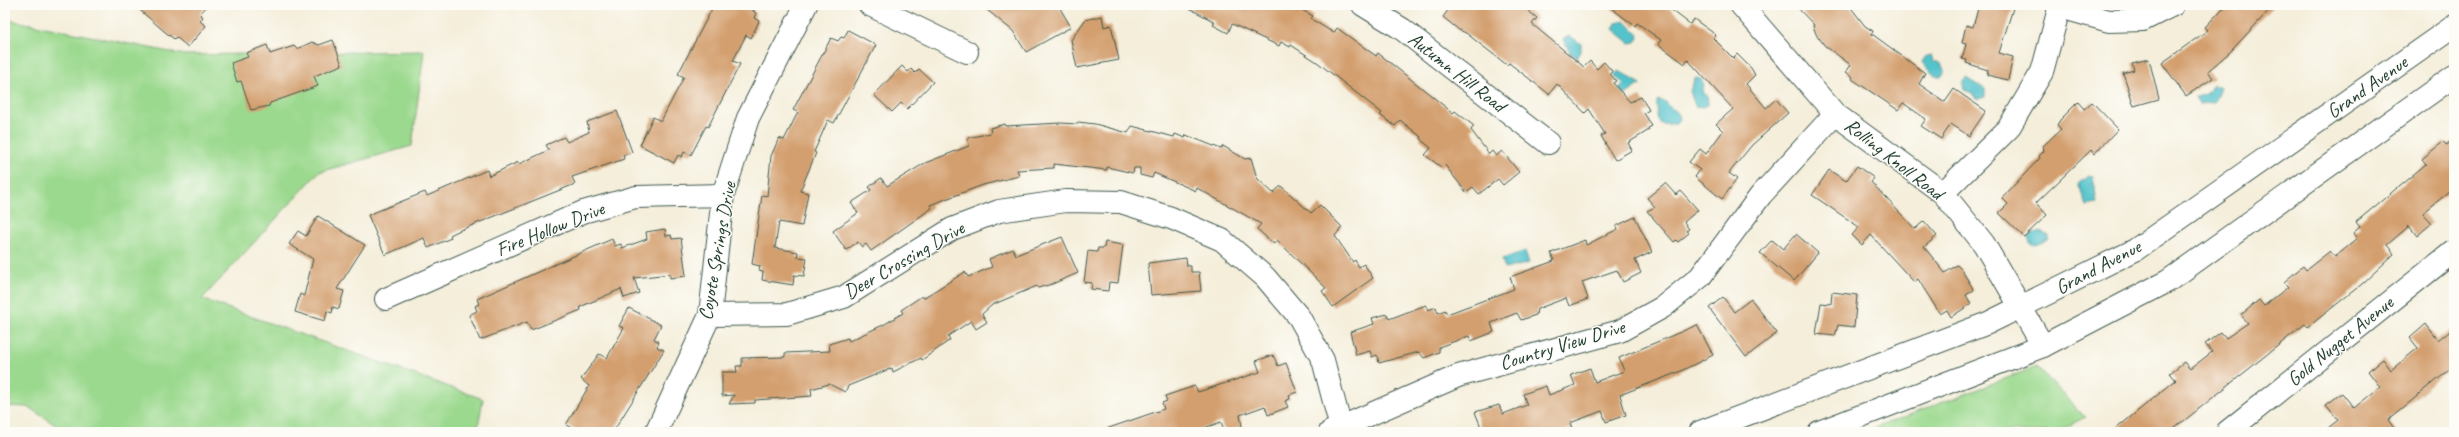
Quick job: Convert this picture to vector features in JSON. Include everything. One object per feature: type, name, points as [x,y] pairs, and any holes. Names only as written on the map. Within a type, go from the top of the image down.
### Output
[{"type":"street","name":"Coyote Springs Drive","points":[[656,432],[710,315],[723,195],[748,118],[806,5]]},
{"type":"street","points":[[870,5],[967,52]]},
{"type":"street","name":"Autumn Hill Road","points":[[1363,5],[1402,29],[1548,143]]},
{"type":"street","name":"Rolling Knoll Road","points":[[1741,5],[1835,114],[1943,193],[1984,244],[2043,346]]},
{"type":"street","points":[[1943,193],[2008,129],[2042,72],[2060,6],[2109,21],[2116,21],[2143,20],[2173,5]]},
{"type":"street","name":"Grand Avenue","points":[[1700,432],[1988,323],[2019,306],[2135,250],[2454,26]]},
{"type":"street","name":"Grand Avenue","points":[[1819,432],[2043,346],[2168,281],[2454,76]]},
{"type":"street","name":"Country View Drive","points":[[1335,430],[1458,376],[1620,331],[1663,307],[1700,277],[1761,195],[1835,114]]},
{"type":"street","name":"Fire Hollow Drive","points":[[386,299],[583,212],[636,197],[723,195]]},
{"type":"street","name":"Deer Crossing Drive","points":[[710,315],[787,314],[844,297],[952,228],[999,211],[1066,201],[1121,202],[1171,218],[1222,240],[1264,277],[1299,317],[1323,360],[1335,430]]},
{"type":"street","name":"Gold Nugget Avenue","points":[[2227,432],[2454,251]]},
{"type":"green space","points":[[5,19],[185,55],[424,51],[412,146],[319,172],[202,299],[483,399],[477,432],[66,432],[28,407],[5,406]]},
{"type":"green space","points":[[2036,367],[2085,417],[2057,432],[1864,432]]},
{"type":"water","points":[[1625,21],[1639,35],[1636,42],[1630,43],[1613,29],[1616,23]]},
{"type":"water","points":[[1569,35],[1581,44],[1581,52],[1577,57],[1571,54],[1563,39]]},
{"type":"water","points":[[1931,55],[1933,60],[1942,64],[1945,70],[1942,76],[1936,76],[1928,70],[1922,62],[1926,56]]},
{"type":"water","points":[[1619,71],[1641,84],[1622,97],[1617,92],[1624,84],[1614,75]]},
{"type":"water","points":[[1695,78],[1701,79],[1704,86],[1702,92],[1707,94],[1708,104],[1703,107],[1695,106],[1690,91]]},
{"type":"water","points":[[1967,78],[1985,89],[1985,97],[1977,99],[1973,93],[1964,90],[1963,83]]},
{"type":"water","points":[[2212,84],[2221,87],[2215,102],[2199,104],[2195,98],[2207,93]]},
{"type":"water","points":[[1658,100],[1666,102],[1676,112],[1679,119],[1676,123],[1662,124],[1658,121]]},
{"type":"water","points":[[2088,175],[2093,176],[2097,204],[2086,206],[2078,183]]},
{"type":"water","points":[[2041,232],[2049,236],[2049,240],[2035,245],[2030,243],[2029,236]]},
{"type":"water","points":[[1525,251],[1529,263],[1505,269],[1502,259]]},
{"type":"building","points":[[134,5],[208,5],[200,14],[203,17],[200,21],[206,26],[188,47],[176,37],[174,39]]},
{"type":"building","points":[[714,5],[756,5],[753,11],[756,13],[754,18],[759,21],[751,38],[746,35],[733,61],[740,64],[708,127],[706,126],[691,155],[684,152],[682,157],[678,155],[674,163],[640,145],[653,117],[661,121],[684,77],[678,74]]},
{"type":"building","points":[[981,5],[1058,5],[1071,27],[1026,52],[1013,31]]},
{"type":"building","points":[[1183,5],[1293,5],[1313,16],[1311,19],[1334,33],[1337,28],[1376,56],[1378,53],[1453,113],[1455,111],[1474,126],[1471,130],[1489,154],[1492,151],[1496,156],[1502,151],[1519,172],[1503,185],[1498,179],[1479,194],[1473,187],[1466,192],[1444,164],[1441,167],[1425,155],[1431,148],[1420,139],[1421,137],[1400,120],[1395,126],[1380,115],[1382,113],[1317,62],[1291,45],[1290,47],[1281,42],[1279,46],[1232,24],[1228,33],[1213,25],[1215,22]]},
{"type":"building","points":[[1452,5],[1521,5],[1537,18],[1532,24],[1584,67],[1590,61],[1597,69],[1604,62],[1612,71],[1610,74],[1616,81],[1613,83],[1630,102],[1641,97],[1649,110],[1644,113],[1652,126],[1648,128],[1649,130],[1628,143],[1632,150],[1615,160],[1601,136],[1605,134],[1589,109],[1585,113],[1557,84],[1549,94],[1509,63],[1507,65],[1466,33],[1459,30],[1443,17]]},
{"type":"building","points":[[1607,5],[1665,5],[1690,24],[1694,19],[1716,35],[1713,38],[1733,58],[1737,54],[1751,68],[1755,75],[1746,84],[1766,108],[1776,99],[1788,113],[1752,145],[1729,173],[1737,179],[1722,199],[1695,177],[1700,170],[1689,162],[1700,149],[1706,154],[1723,131],[1716,124],[1733,109],[1688,60],[1685,64],[1658,44],[1661,40],[1637,23],[1635,26]]},
{"type":"building","points":[[1795,5],[1849,5],[1865,26],[1873,31],[1872,34],[1925,73],[1919,84],[1945,102],[1954,89],[1986,111],[1969,136],[1951,124],[1941,139],[1921,126],[1926,119],[1903,103],[1898,110],[1852,79],[1853,77],[1846,72],[1851,65],[1825,46],[1816,34],[1814,25]]},
{"type":"building","points":[[1979,5],[2014,5],[1999,53],[2013,57],[2008,80],[1987,75],[1988,70],[1966,63],[1967,60],[1962,59],[1966,44],[1962,43],[1966,25],[1973,27]]},
{"type":"building","points":[[2226,5],[2274,5],[2230,52],[2208,71],[2213,78],[2186,96],[2162,63],[2208,30],[2205,27]]},
{"type":"building","points":[[1102,16],[1104,27],[1111,25],[1119,60],[1077,68],[1071,40],[1085,20]]},
{"type":"building","points":[[848,30],[876,45],[834,123],[828,120],[814,152],[816,153],[800,191],[808,193],[802,226],[779,222],[775,248],[798,252],[797,257],[807,258],[804,276],[794,275],[793,285],[762,280],[763,272],[759,271],[760,266],[752,264],[762,195],[767,196],[771,156],[779,138],[784,140],[798,112],[793,110],[831,38],[838,41],[841,37],[844,38]]},
{"type":"building","points":[[333,40],[342,65],[314,76],[318,86],[270,103],[269,106],[251,110],[241,81],[237,82],[231,63],[248,57],[246,53],[267,45],[270,54],[294,46],[297,49],[312,42],[319,45]]},
{"type":"building","points":[[2149,59],[2159,99],[2134,106],[2123,73],[2134,70],[2132,63]]},
{"type":"building","points":[[902,66],[908,72],[911,69],[915,73],[919,69],[933,82],[907,109],[901,103],[892,112],[874,95]]},
{"type":"building","points":[[2078,102],[2084,109],[2092,102],[2118,129],[2094,154],[2091,150],[2036,203],[2047,215],[2024,237],[1999,213],[2008,204],[2002,198],[2040,158],[2039,156],[2044,151],[2043,146],[2061,129],[2057,125],[2060,120]]},
{"type":"building","points":[[617,111],[632,152],[623,155],[624,159],[572,177],[575,184],[458,231],[450,235],[451,238],[428,248],[424,238],[385,255],[368,215],[425,192],[427,196],[487,170],[489,176],[518,162],[519,164],[549,150],[546,145],[564,137],[567,142],[589,132],[587,122]]},
{"type":"building","points":[[1078,122],[1095,124],[1128,133],[1132,126],[1174,137],[1175,134],[1185,138],[1186,135],[1221,149],[1223,146],[1245,159],[1251,158],[1257,178],[1273,193],[1281,186],[1311,213],[1320,205],[1342,227],[1335,236],[1353,262],[1355,260],[1359,267],[1364,264],[1373,278],[1333,307],[1322,291],[1326,288],[1277,240],[1274,244],[1257,229],[1261,224],[1197,188],[1196,191],[1154,173],[1152,178],[1140,175],[1140,168],[1134,168],[1133,173],[1107,167],[1107,170],[1054,164],[1054,168],[1017,170],[1019,176],[983,185],[930,205],[932,208],[871,251],[866,244],[862,247],[858,242],[846,250],[833,231],[858,213],[851,203],[871,190],[869,187],[881,178],[887,186],[925,163],[969,146],[968,138],[991,133],[990,128],[1005,124],[1005,126],[1060,123],[1078,124]]},
{"type":"building","points":[[2454,140],[2454,188],[2423,213],[2432,223],[2417,236],[2409,226],[2387,245],[2394,254],[2362,284],[2308,327],[2305,324],[2170,432],[2112,432],[2176,380],[2170,373],[2184,362],[2190,369],[2212,352],[2205,344],[2221,332],[2226,338],[2248,323],[2241,315],[2259,300],[2264,306],[2288,287],[2284,282],[2303,266],[2306,270],[2330,251],[2335,257],[2357,239],[2353,233],[2360,227],[2356,222],[2426,164],[2422,159],[2444,141],[2447,145]]},
{"type":"building","points":[[1857,166],[1874,178],[1871,182],[1915,229],[1924,221],[1937,236],[1924,247],[1945,273],[1957,265],[1961,269],[1974,290],[1966,295],[1971,304],[1951,317],[1947,310],[1940,314],[1918,279],[1914,282],[1871,235],[1862,245],[1852,235],[1859,227],[1812,195],[1829,170],[1846,181]]},
{"type":"building","points":[[1665,183],[1676,195],[1681,191],[1698,210],[1684,222],[1689,229],[1686,231],[1689,233],[1678,242],[1676,240],[1674,242],[1647,211],[1655,207],[1647,198]]},
{"type":"building","points":[[318,216],[365,245],[337,289],[344,291],[339,309],[333,307],[332,313],[327,311],[325,321],[295,312],[300,294],[304,296],[313,259],[289,244],[298,231],[306,236]]},
{"type":"building","points":[[1635,217],[1652,252],[1635,260],[1641,273],[1623,282],[1617,270],[1582,282],[1588,299],[1569,306],[1566,298],[1537,309],[1536,315],[1521,320],[1517,313],[1491,323],[1494,332],[1471,341],[1469,336],[1439,347],[1439,352],[1424,358],[1419,352],[1379,363],[1377,355],[1372,357],[1370,351],[1356,355],[1350,332],[1374,324],[1372,318],[1387,314],[1389,319],[1426,305],[1428,310],[1436,307],[1438,313],[1445,310],[1447,314],[1514,289],[1510,277],[1554,261],[1551,253],[1585,240],[1586,245],[1618,229],[1616,226]]},
{"type":"building","points":[[665,229],[666,236],[671,235],[672,239],[681,238],[686,276],[670,278],[670,274],[634,278],[639,293],[624,298],[621,289],[580,307],[581,310],[531,330],[527,322],[480,340],[469,315],[477,311],[475,306],[479,304],[477,299],[612,239],[615,246],[621,244],[622,248],[647,239],[646,232]]},
{"type":"building","points":[[1796,234],[1818,253],[1794,281],[1760,253],[1772,240],[1783,249]]},
{"type":"building","points":[[1062,237],[1078,273],[1052,284],[1038,288],[1037,286],[992,305],[982,314],[987,322],[976,329],[971,321],[948,336],[950,340],[922,360],[921,358],[893,372],[892,368],[848,386],[845,392],[829,384],[811,389],[812,396],[755,400],[755,403],[729,404],[734,395],[722,396],[722,372],[737,372],[736,366],[742,366],[742,358],[785,357],[785,353],[830,351],[829,344],[848,338],[849,341],[885,324],[903,313],[901,310],[922,296],[923,298],[965,272],[968,277],[992,267],[989,259],[1013,249],[1016,255]]},
{"type":"building","points":[[1105,242],[1123,245],[1118,283],[1109,282],[1108,291],[1091,289],[1092,283],[1084,282],[1088,251],[1097,252],[1098,248],[1104,248]]},
{"type":"building","points":[[1186,258],[1187,266],[1191,266],[1191,272],[1199,272],[1201,291],[1151,295],[1148,263]]},
{"type":"building","points":[[1832,292],[1857,295],[1854,327],[1838,325],[1835,336],[1816,334],[1821,303],[1831,304]]},
{"type":"building","points":[[1723,297],[1734,312],[1751,299],[1777,333],[1746,357],[1709,308]]},
{"type":"building","points":[[629,308],[661,325],[654,339],[659,342],[657,347],[664,350],[613,432],[579,432],[566,425],[589,386],[581,379],[599,354],[607,358],[624,328],[619,326]]},
{"type":"building","points":[[2426,324],[2438,340],[2454,327],[2454,366],[2388,420],[2397,432],[2323,432],[2338,420],[2326,405],[2342,393],[2354,408],[2380,387],[2368,371],[2383,359],[2391,370],[2418,348],[2410,338]]},
{"type":"building","points":[[1697,325],[1713,355],[1681,371],[1620,395],[1626,415],[1606,422],[1602,411],[1570,423],[1572,428],[1562,432],[1483,432],[1475,412],[1499,405],[1503,414],[1527,405],[1523,394],[1546,386],[1549,395],[1575,385],[1571,375],[1590,368],[1595,382],[1624,371],[1619,358]]},
{"type":"building","points":[[1273,355],[1278,366],[1286,363],[1297,392],[1289,395],[1290,399],[1285,401],[1288,407],[1268,415],[1265,406],[1240,415],[1242,426],[1227,432],[1226,429],[1224,430],[1221,422],[1193,432],[1103,432],[1103,430],[1164,409],[1162,403],[1167,401],[1165,396],[1195,386],[1198,392],[1260,372],[1256,361]]}]
